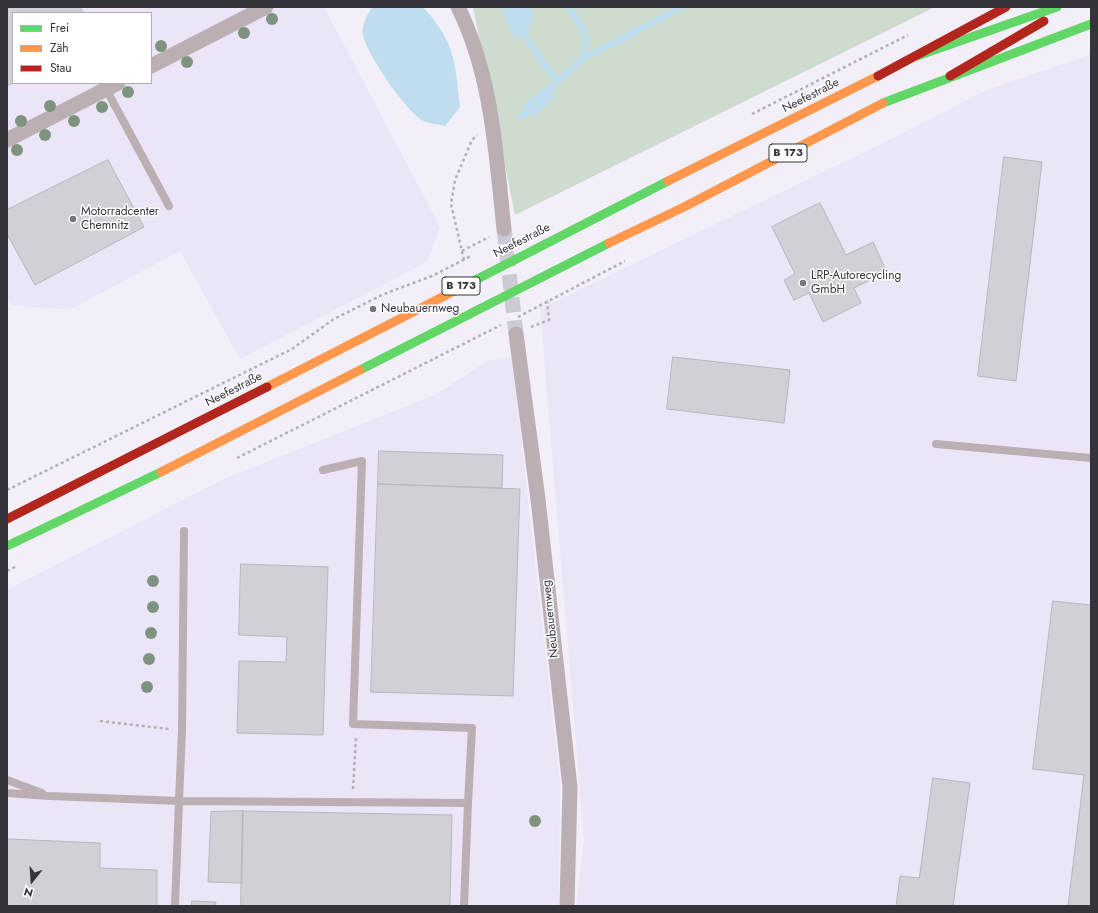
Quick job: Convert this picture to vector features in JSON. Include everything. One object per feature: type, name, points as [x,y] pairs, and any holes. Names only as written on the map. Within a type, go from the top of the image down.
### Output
[{"type":"main road","name":"B 173","points":[[917,56],[1006,7]]},
{"type":"main road","name":"Neefestraße","points":[[7,519],[395,322],[542,244],[917,56],[1056,7]]},
{"type":"main road","name":"B 173","points":[[7,546],[150,477],[536,279],[684,207],[893,98],[950,76],[1067,7]]},
{"type":"main road","points":[[950,76],[1091,24]]},
{"type":"street","points":[[152,65],[266,7]]},
{"type":"street","points":[[458,7],[476,49],[491,120],[498,232]]},
{"type":"street","points":[[7,140],[112,86]]},
{"type":"street","name":"Neubauernweg","points":[[511,328],[538,499],[570,787],[567,906]]},
{"type":"lane","points":[[112,86],[169,206]]},
{"type":"lane","points":[[936,444],[1091,458]]},
{"type":"lane","points":[[323,470],[362,461],[353,724],[472,728],[464,906]]},
{"type":"lane","points":[[175,906],[182,730],[184,531]]},
{"type":"lane","points":[[7,780],[49,796]]},
{"type":"lane","points":[[7,793],[49,796],[179,800],[468,803]]},
{"type":"path","points":[[749,115],[911,34]]},
{"type":"path","points":[[464,260],[451,204],[455,180],[472,140],[491,120]]},
{"type":"path","points":[[462,251],[498,232]]},
{"type":"path","points":[[7,490],[292,349],[334,319],[384,294],[432,276],[477,253]]},
{"type":"path","points":[[513,319],[630,258]]},
{"type":"path","points":[[494,329],[511,328],[548,320],[547,301]]},
{"type":"path","points":[[100,721],[182,730]]},
{"type":"path","points":[[353,782],[357,724]]},
{"type":"shaded area","points":[[7,7],[324,7],[440,227],[427,262],[240,359],[180,251],[69,310],[11,305],[7,298]]},
{"type":"shaded area","points":[[473,7],[935,7],[515,215]]},
{"type":"shaded area","points":[[1091,54],[1091,906],[576,906],[584,840],[540,309],[881,144],[985,91]]},
{"type":"shaded area","points":[[512,358],[560,782],[559,906],[7,906],[7,590],[226,478],[435,395],[489,360]]},
{"type":"water","points":[[373,7],[423,7],[442,31],[452,53],[455,64],[460,107],[445,126],[424,121],[415,115],[397,94],[371,55],[363,35],[363,28],[365,20]]},
{"type":"water","points":[[501,7],[529,7],[534,17],[526,38],[513,37]]},
{"type":"water","points":[[546,86],[556,97],[533,117],[523,105]]},
{"type":"building","points":[[7,7],[80,7],[82,12],[12,12],[12,84],[7,86]]},
{"type":"building","points":[[1004,157],[1042,162],[1016,381],[978,376]]},
{"type":"building","name":"Motorradcenter Chemnitz","points":[[108,160],[144,227],[35,285],[7,234],[7,210]]},
{"type":"building","points":[[820,203],[846,255],[873,242],[887,272],[854,288],[861,303],[823,322],[809,293],[794,300],[784,280],[795,274],[772,227]]},
{"type":"building","points":[[673,357],[790,370],[784,423],[667,409]]},
{"type":"building","points":[[379,451],[503,455],[502,488],[378,484]]},
{"type":"building","points":[[378,484],[520,489],[513,696],[371,692]]},
{"type":"building","points":[[241,564],[328,567],[323,735],[237,733],[239,661],[286,662],[287,637],[239,635]]},
{"type":"building","points":[[1053,601],[1091,605],[1091,906],[1068,906],[1084,775],[1033,769]]},
{"type":"building","points":[[933,778],[970,783],[953,906],[896,906],[900,876],[919,878]]},
{"type":"building","points":[[243,811],[452,815],[450,906],[241,906]]},
{"type":"building","points":[[243,811],[242,883],[208,882],[211,812]]},
{"type":"building","points":[[8,839],[100,843],[100,868],[157,870],[157,906],[7,906]]},
{"type":"building","points":[[192,901],[216,902],[215,906],[192,906]]},
{"type":"waterway","points":[[543,95],[583,58],[586,41],[582,27],[568,7]]},
{"type":"waterway","points":[[583,58],[682,7]]},
{"type":"waterway","points":[[526,38],[557,82]]},
{"type":"waterway","points":[[521,117],[532,106]]},
{"type":"tunnel","points":[[504,229],[516,334]]},
{"type":"traffic: fast","points":[[917,56],[1057,7]]},
{"type":"traffic: fast","points":[[883,103],[1091,24]]},
{"type":"traffic: fast","points":[[454,291],[668,181]]},
{"type":"traffic: fast","points":[[360,370],[609,243]]},
{"type":"traffic: fast","points":[[7,546],[161,472]]},
{"type":"traffic: slow","points":[[668,181],[878,76]]},
{"type":"traffic: slow","points":[[609,243],[684,207],[883,103]]},
{"type":"traffic: slow","points":[[267,387],[454,291]]},
{"type":"traffic: slow","points":[[161,472],[360,370]]},
{"type":"traffic: jam","points":[[878,76],[1006,7]]},
{"type":"traffic: jam","points":[[950,76],[1044,21]]},
{"type":"traffic: jam","points":[[7,519],[267,387]]},
{"type":"place","name":"Motorradcenter Chemnitz","points":[[73,219]]},
{"type":"place","name":"LRP-Autorecycling GmbH","points":[[803,283]]},
{"type":"place","name":"Neubauernweg","points":[[373,309]]}]
